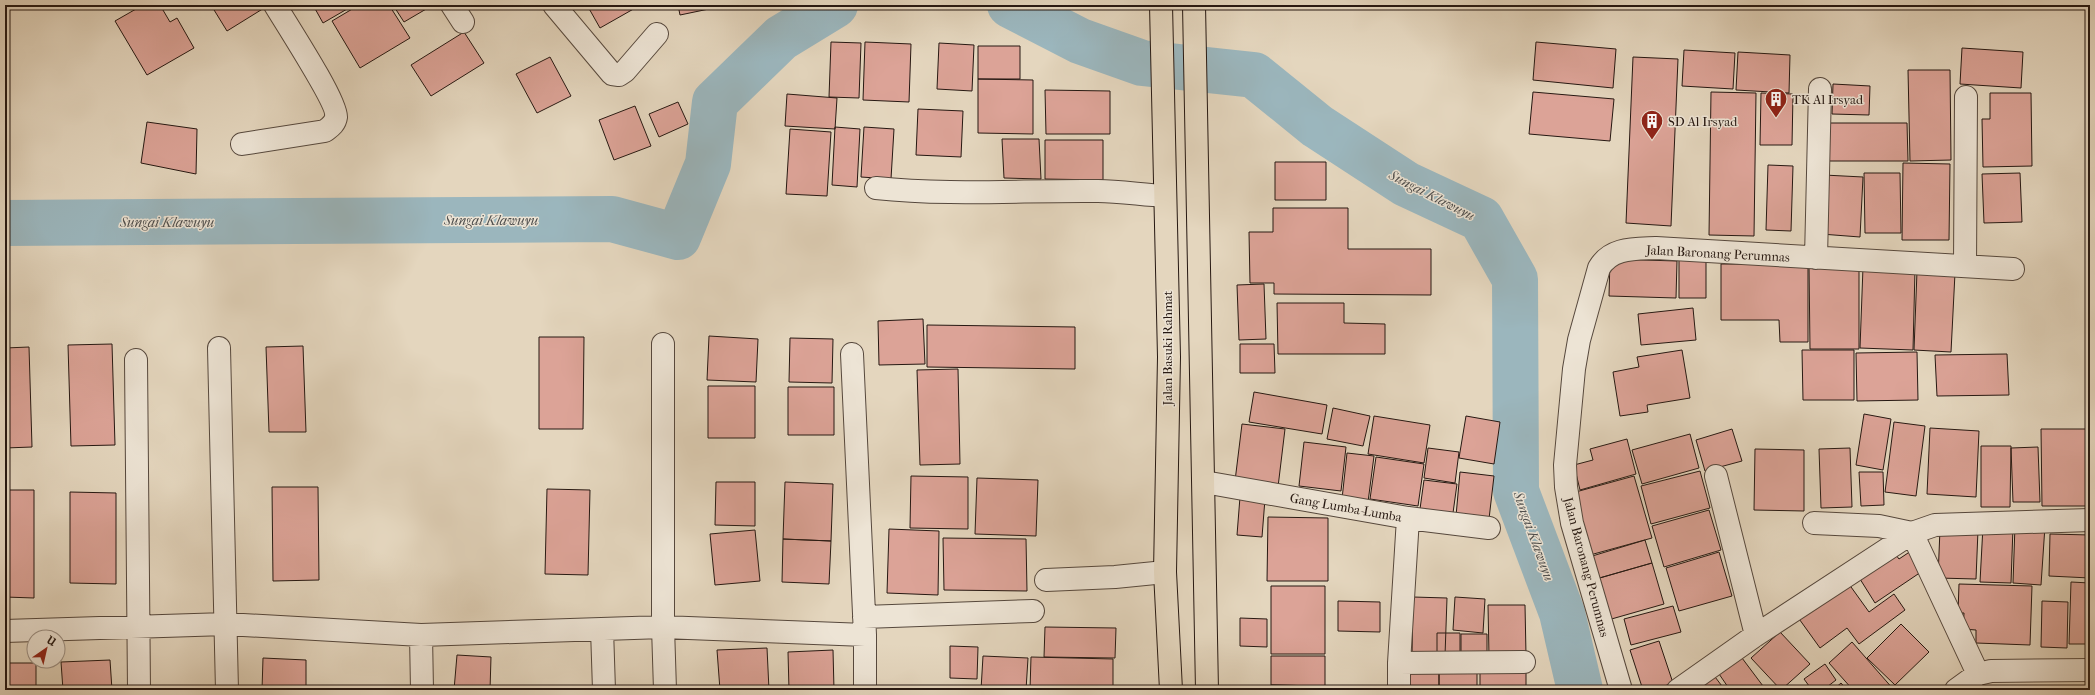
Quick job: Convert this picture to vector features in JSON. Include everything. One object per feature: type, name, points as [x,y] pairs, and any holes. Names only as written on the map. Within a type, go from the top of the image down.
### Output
[{"type":"highway","name":"Jalan Basuki Rahmat","points":[[1161,5],[1169,357],[1165,572],[1171,690]]},
{"type":"highway","points":[[1194,5],[1207,690]]},
{"type":"highway","points":[[1169,357],[1201,355]]},
{"type":"street","points":[[242,144],[325,131],[332,126],[336,116],[332,103],[319,78],[275,5]]},
{"type":"street","points":[[554,5],[612,74],[619,75],[625,71],[657,34]]},
{"type":"street","points":[[1816,258],[1820,89]]},
{"type":"street","points":[[1965,266],[1966,97]]},
{"type":"street","points":[[876,188],[926,191],[1099,191],[1165,196]]},
{"type":"street","name":"Jalan Baronang Perumnas","points":[[1621,690],[1572,523],[1566,486],[1565,465],[1574,369],[1579,340],[1599,268],[1604,259],[1610,254],[1642,248],[2013,269]]},
{"type":"street","points":[[663,344],[663,627],[665,690]]},
{"type":"street","points":[[220,348],[227,690]]},
{"type":"street","points":[[852,354],[864,626],[865,690]]},
{"type":"street","points":[[136,360],[139,690]]},
{"type":"street","points":[[1716,476],[1756,636]]},
{"type":"street","name":"Gang Lumba-Lumba","points":[[1204,482],[1408,518],[1489,528]]},
{"type":"street","points":[[1399,690],[1399,663],[1408,518]]},
{"type":"street","points":[[1678,690],[1756,636],[1912,533],[1935,525],[2090,520]]},
{"type":"street","points":[[1814,523],[1879,526],[1912,533]]},
{"type":"street","points":[[1912,533],[1978,674]]},
{"type":"street","points":[[1046,580],[1115,577],[1165,572]]},
{"type":"street","points":[[5,631],[226,624],[421,635],[663,627],[864,626],[1033,611]]},
{"type":"street","points":[[602,629],[604,690]]},
{"type":"street","points":[[421,635],[422,690]]},
{"type":"street","points":[[1399,663],[1524,662]]},
{"type":"street","points":[[1956,690],[1978,674],[2007,670],[2090,670]]},
{"type":"building","points":[[143,5],[160,5],[170,22],[177,18],[194,48],[147,75],[115,21]]},
{"type":"building","points":[[211,5],[269,5],[227,31]]},
{"type":"building","points":[[313,5],[354,5],[323,23]]},
{"type":"building","points":[[359,5],[389,5],[410,38],[360,68],[332,21]]},
{"type":"building","points":[[393,5],[433,5],[404,22]]},
{"type":"building","points":[[587,5],[636,5],[637,7],[600,28]]},
{"type":"building","points":[[678,5],[728,5],[680,15]]},
{"type":"building","points":[[1075,5],[1121,5],[1121,7]]},
{"type":"building","points":[[464,32],[484,63],[431,96],[411,65]]},
{"type":"building","points":[[831,42],[861,43],[859,98],[829,97]]},
{"type":"building","points":[[865,42],[911,44],[909,102],[863,100]]},
{"type":"building","points":[[1536,42],[1616,49],[1613,88],[1533,80]]},
{"type":"building","points":[[939,43],[974,45],[972,91],[937,89]]},
{"type":"building","points":[[978,46],[1020,46],[1020,79],[978,79]]},
{"type":"building","points":[[1962,48],[2023,52],[2021,88],[1960,84]]},
{"type":"building","name":"SD Al Irsyad","points":[[1684,50],[1735,53],[1733,89],[1682,86]]},
{"type":"building","name":"SD Al Irsyad","points":[[1738,52],[1790,55],[1789,93],[1736,90]]},
{"type":"building","points":[[550,57],[571,96],[537,113],[516,74]]},
{"type":"building","name":"SD Al Irsyad","points":[[1633,57],[1678,59],[1671,226],[1626,223]]},
{"type":"building","points":[[1908,70],[1950,70],[1951,160],[1910,161]]},
{"type":"building","points":[[978,79],[1033,80],[1033,134],[978,133]]},
{"type":"building","points":[[1833,84],[1870,86],[1869,115],[1832,114]]},
{"type":"building","points":[[1045,90],[1110,91],[1110,134],[1046,134]]},
{"type":"building","points":[[1533,92],[1614,99],[1610,141],[1529,134]]},
{"type":"building","points":[[1711,92],[1756,93],[1754,236],[1709,235]]},
{"type":"building","name":"TK Al Irsyad","points":[[1761,93],[1793,94],[1792,145],[1760,145]]},
{"type":"building","points":[[1990,93],[2031,93],[2032,166],[1983,167],[1982,119],[1990,119]]},
{"type":"building","points":[[787,94],[837,98],[835,129],[785,126]]},
{"type":"building","points":[[678,102],[688,124],[659,137],[649,114]]},
{"type":"building","points":[[635,106],[651,146],[614,160],[599,120]]},
{"type":"building","points":[[918,109],[963,111],[961,157],[916,155]]},
{"type":"building","points":[[147,122],[197,129],[196,174],[141,163]]},
{"type":"building","points":[[1826,123],[1907,123],[1908,161],[1827,161]]},
{"type":"building","points":[[835,127],[860,129],[857,187],[832,185]]},
{"type":"building","points":[[864,127],[894,129],[891,179],[861,177]]},
{"type":"building","points":[[790,129],[831,132],[827,196],[786,194]]},
{"type":"building","points":[[1002,139],[1039,139],[1041,179],[1004,178]]},
{"type":"building","points":[[1045,140],[1103,140],[1103,180],[1045,179]]},
{"type":"building","points":[[1275,162],[1326,162],[1326,200],[1275,200]]},
{"type":"building","points":[[1903,163],[1950,164],[1949,240],[1902,240]]},
{"type":"building","points":[[1768,165],[1793,166],[1791,231],[1766,230]]},
{"type":"building","points":[[1864,173],[1900,173],[1901,233],[1865,233]]},
{"type":"building","points":[[2020,173],[2022,222],[1984,223],[1982,174]]},
{"type":"building","points":[[1824,175],[1863,177],[1860,237],[1821,234]]},
{"type":"building","points":[[1273,208],[1348,208],[1348,249],[1431,249],[1431,295],[1274,294],[1274,283],[1250,283],[1249,232],[1273,232]]},
{"type":"building","points":[[1679,256],[1706,256],[1706,298],[1679,298]]},
{"type":"building","points":[[1610,259],[1677,261],[1676,298],[1609,296]]},
{"type":"building","points":[[1721,264],[1808,264],[1808,342],[1780,342],[1779,320],[1721,320]]},
{"type":"building","points":[[1809,266],[1859,266],[1859,349],[1810,349]]},
{"type":"building","points":[[1863,267],[1915,269],[1913,350],[1860,348]]},
{"type":"building","points":[[1917,271],[1955,273],[1951,352],[1914,350]]},
{"type":"building","points":[[1264,284],[1266,339],[1239,340],[1237,285]]},
{"type":"building","points":[[1277,303],[1344,303],[1344,323],[1385,324],[1385,354],[1278,354]]},
{"type":"building","points":[[1693,308],[1696,340],[1641,345],[1638,314]]},
{"type":"building","points":[[923,319],[925,364],[879,365],[878,321]]},
{"type":"building","points":[[927,325],[1075,327],[1075,369],[927,367]]},
{"type":"building","points":[[709,336],[758,339],[756,382],[707,380]]},
{"type":"building","points":[[539,337],[584,337],[583,429],[539,429]]},
{"type":"building","points":[[790,338],[833,339],[832,383],[789,382]]},
{"type":"building","points":[[112,344],[115,445],[71,446],[68,345]]},
{"type":"building","points":[[1240,344],[1274,344],[1275,373],[1240,373]]},
{"type":"building","points":[[303,346],[306,432],[269,432],[266,347]]},
{"type":"building","points":[[29,347],[32,447],[5,448],[5,348]]},
{"type":"building","points":[[1682,350],[1690,398],[1647,405],[1648,412],[1620,416],[1613,372],[1639,367],[1637,357]]},
{"type":"building","points":[[1802,350],[1854,350],[1854,400],[1803,400]]},
{"type":"building","points":[[1917,352],[1918,400],[1857,401],[1856,353]]},
{"type":"building","points":[[2007,354],[2009,395],[1937,396],[1935,355]]},
{"type":"building","points":[[958,369],[960,464],[920,465],[917,370]]},
{"type":"building","points":[[708,386],[755,386],[755,438],[708,438]]},
{"type":"building","points":[[788,387],[834,387],[834,435],[788,435]]},
{"type":"building","points":[[1254,392],[1327,405],[1322,434],[1249,422]]},
{"type":"building","points":[[1333,408],[1370,416],[1363,446],[1327,439]]},
{"type":"building","points":[[1864,414],[1891,419],[1883,470],[1856,465]]},
{"type":"building","points":[[1374,416],[1430,425],[1424,463],[1368,454]]},
{"type":"building","points":[[1466,416],[1500,422],[1494,464],[1459,458]]},
{"type":"building","points":[[1894,422],[1925,426],[1916,496],[1885,492]]},
{"type":"building","points":[[1242,424],[1285,429],[1278,487],[1235,481]]},
{"type":"building","points":[[1930,428],[1979,431],[1976,497],[1927,494]]},
{"type":"building","points":[[1732,429],[1742,461],[1705,471],[1696,440]]},
{"type":"building","points":[[2041,429],[2090,429],[2090,506],[2042,506]]},
{"type":"building","points":[[1690,434],[1699,468],[1642,484],[1632,450]]},
{"type":"building","points":[[1627,439],[1636,474],[1580,490],[1574,465],[1593,460],[1590,449]]},
{"type":"building","points":[[1304,442],[1346,447],[1341,491],[1299,486]]},
{"type":"building","points":[[1981,446],[2011,446],[2010,507],[1981,507]]},
{"type":"building","points":[[2038,447],[2040,502],[2013,502],[2011,448]]},
{"type":"building","points":[[1428,448],[1459,452],[1455,483],[1424,478]]},
{"type":"building","points":[[1850,448],[1852,507],[1821,508],[1819,449]]},
{"type":"building","points":[[1755,449],[1804,450],[1804,511],[1754,510]]},
{"type":"building","points":[[1347,453],[1374,456],[1368,502],[1342,499]]},
{"type":"building","points":[[1376,457],[1424,464],[1418,506],[1370,499]]},
{"type":"building","points":[[1700,471],[1710,508],[1651,524],[1641,486]]},
{"type":"building","points":[[1460,472],[1494,476],[1489,519],[1456,516]]},
{"type":"building","points":[[1859,472],[1883,472],[1884,505],[1861,506]]},
{"type":"building","points":[[911,476],[968,477],[968,529],[910,528]]},
{"type":"building","points":[[1634,476],[1652,538],[1590,555],[1572,493]]},
{"type":"building","points":[[977,478],[1038,480],[1036,536],[975,534]]},
{"type":"building","points":[[1424,480],[1457,484],[1453,513],[1420,509]]},
{"type":"building","points":[[716,482],[755,482],[755,526],[715,525]]},
{"type":"building","points":[[785,482],[833,484],[831,541],[783,539]]},
{"type":"building","points":[[272,487],[318,487],[319,580],[273,581]]},
{"type":"building","points":[[547,489],[590,490],[588,575],[545,574]]},
{"type":"building","points":[[5,490],[34,490],[34,598],[5,597]]},
{"type":"building","points":[[70,492],[116,493],[116,584],[70,583]]},
{"type":"building","points":[[1240,497],[1265,499],[1262,537],[1237,535]]},
{"type":"building","points":[[1709,510],[1721,550],[1664,567],[1652,526]]},
{"type":"building","points":[[1268,517],[1328,518],[1328,581],[1267,581]]},
{"type":"building","points":[[2015,525],[2045,526],[2041,585],[2013,583]]},
{"type":"building","points":[[1983,526],[2013,527],[2011,583],[1980,582]]},
{"type":"building","points":[[889,529],[939,531],[938,595],[887,593]]},
{"type":"building","points":[[1940,529],[1978,530],[1976,579],[1938,578]]},
{"type":"building","points":[[755,530],[760,581],[715,585],[710,534]]},
{"type":"building","points":[[2050,534],[2090,535],[2090,578],[2049,576]]},
{"type":"building","points":[[943,538],[1026,539],[1027,591],[944,590]]},
{"type":"building","points":[[783,539],[831,541],[829,584],[782,582]]},
{"type":"building","points":[[1645,540],[1652,563],[1596,579],[1589,557]]},
{"type":"building","points":[[1911,551],[1924,570],[1875,603],[1860,579],[1896,555],[1899,559]]},
{"type":"building","points":[[1719,552],[1732,596],[1679,611],[1666,568]]},
{"type":"building","points":[[1652,563],[1664,604],[1608,620],[1596,579]]},
{"type":"building","points":[[1846,580],[1869,612],[1894,594],[1905,610],[1859,644],[1847,628],[1820,648],[1797,616]]},
{"type":"building","points":[[2071,582],[2090,583],[2090,644],[2069,644]]},
{"type":"building","points":[[1959,584],[2032,586],[2030,645],[1976,643],[1976,630],[1963,629],[1964,613],[1958,613]]},
{"type":"building","points":[[1271,586],[1325,586],[1325,654],[1271,654]]},
{"type":"building","points":[[1413,597],[1447,598],[1445,656],[1412,655]]},
{"type":"building","points":[[1455,597],[1485,599],[1483,633],[1453,630]]},
{"type":"building","points":[[1338,601],[1380,602],[1380,632],[1338,631]]},
{"type":"building","points":[[2042,601],[2068,602],[2067,648],[2041,647]]},
{"type":"building","points":[[1488,605],[1525,605],[1526,655],[1489,656]]},
{"type":"building","points":[[1673,606],[1681,632],[1631,645],[1624,619]]},
{"type":"building","points":[[1240,618],[1267,619],[1267,647],[1240,646]]},
{"type":"building","points":[[1901,624],[1929,652],[1895,685],[1867,658]]},
{"type":"building","points":[[1045,627],[1116,628],[1115,658],[1044,657]]},
{"type":"building","points":[[1780,632],[1810,664],[1781,690],[1751,658]]},
{"type":"building","points":[[1437,633],[1460,633],[1460,658],[1437,658]]},
{"type":"building","points":[[1461,634],[1487,634],[1487,659],[1461,659]]},
{"type":"building","points":[[1659,641],[1673,683],[1653,690],[1643,690],[1630,650]]},
{"type":"building","points":[[1852,642],[1894,690],[1853,690],[1829,663]]},
{"type":"building","points":[[950,646],[978,647],[977,679],[950,678]]},
{"type":"building","points":[[767,648],[769,690],[720,690],[717,650]]},
{"type":"building","points":[[833,650],[834,690],[789,690],[788,652]]},
{"type":"building","points":[[1739,654],[1766,690],[1730,690],[1717,671]]},
{"type":"building","points":[[457,655],[491,657],[490,690],[454,690]]},
{"type":"building","points":[[983,656],[1028,658],[1026,690],[981,690]]},
{"type":"building","points":[[1271,656],[1325,656],[1325,686],[1271,685]]},
{"type":"building","points":[[1031,657],[1113,659],[1113,690],[1030,690]]},
{"type":"building","points":[[263,658],[306,660],[306,690],[262,690]]},
{"type":"building","points":[[110,660],[112,690],[63,690],[62,669],[66,669],[66,662]]},
{"type":"building","points":[[5,663],[26,663],[26,669],[36,669],[36,690],[5,690]]},
{"type":"building","points":[[1825,664],[1836,680],[1823,690],[1812,690],[1804,679]]},
{"type":"building","points":[[1401,669],[1439,669],[1439,690],[1401,690]]},
{"type":"building","points":[[1439,669],[1477,669],[1477,690],[1439,690]]},
{"type":"building","points":[[1480,671],[1526,672],[1526,690],[1480,690]]},
{"type":"building","points":[[1712,673],[1725,690],[1689,690]]},
{"type":"building","points":[[1841,683],[1847,690],[1833,690]]},
{"type":"building","points":[[1271,685],[1325,686],[1325,690],[1271,690]]},
{"type":"building","points":[[2068,687],[2068,690],[2035,690],[2035,688]]},
{"type":"waterway","name":"Sungai Klawuyu","points":[[5,223],[612,219],[678,237],[708,164],[715,102],[781,38],[835,5]]},
{"type":"waterway","name":"Sungai Klawuyu","points":[[1010,5],[1080,41],[1142,63],[1254,75],[1317,126],[1406,184],[1481,219],[1515,279],[1516,491],[1562,613],[1580,690]]},
{"type":"place","name":"TK Al Irsyad","points":[[1776,118]]},
{"type":"place","name":"SD Al Irsyad","points":[[1652,140]]}]
